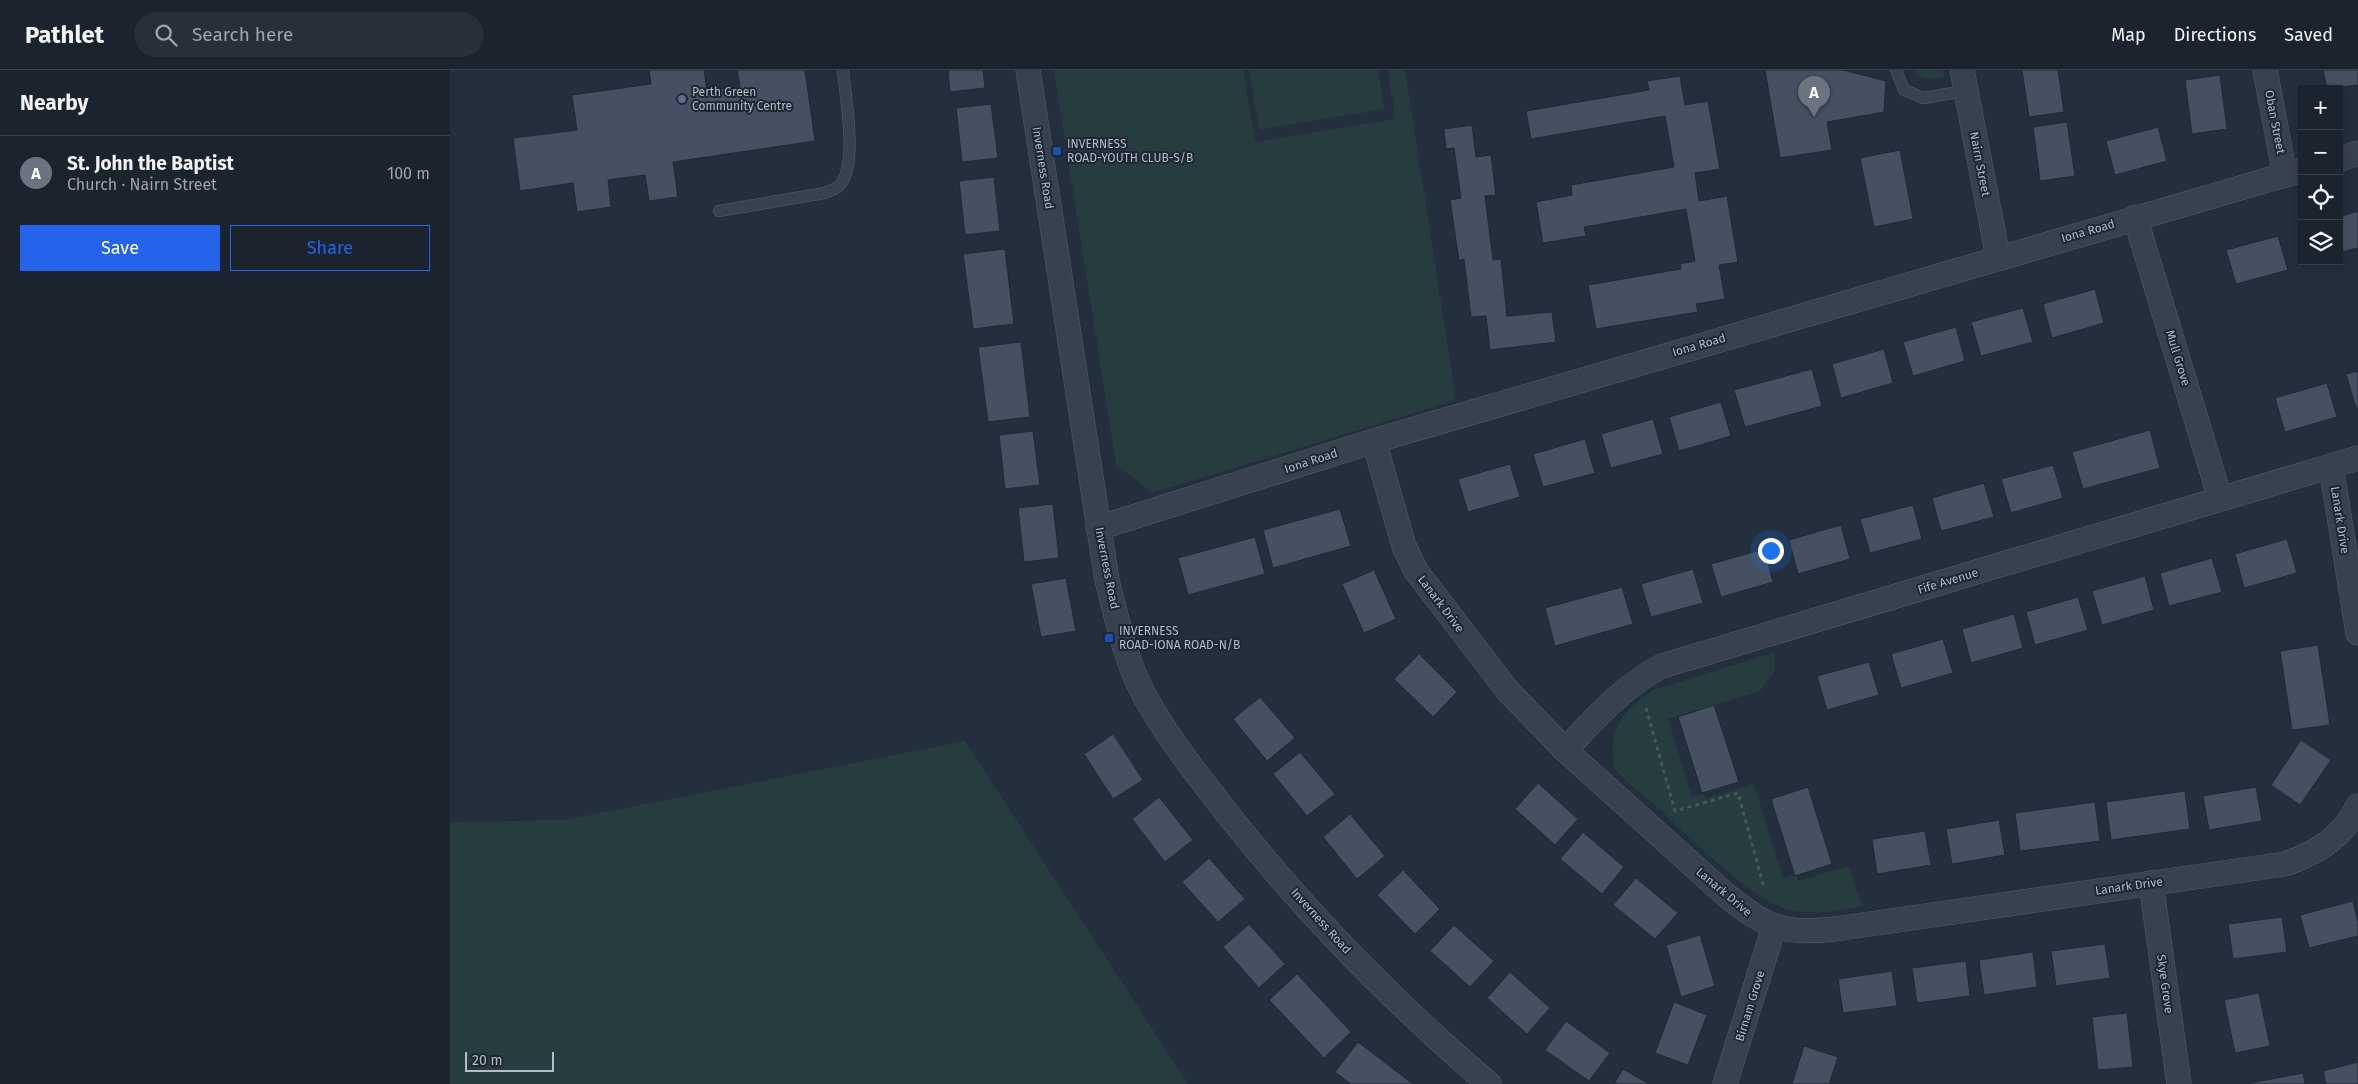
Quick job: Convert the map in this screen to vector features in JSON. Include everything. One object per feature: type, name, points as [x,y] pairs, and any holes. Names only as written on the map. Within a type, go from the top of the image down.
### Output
[{"type":"street","name":"Inverness Road","points":[[1028,70],[1107,580],[1119,628],[1139,684],[1172,740],[1252,845],[1361,965],[1489,1084]]},
{"type":"street","name":"Oban Street","points":[[2265,70],[2293,172]]},
{"type":"street","name":"Nairn Street","points":[[1963,80],[1998,258]]},
{"type":"street","points":[[2343,158],[2358,153]]},
{"type":"street","name":"Iona Road","points":[[1098,528],[1374,441],[2293,172]]},
{"type":"street","name":"Mull Grove","points":[[2135,218],[2220,498]]},
{"type":"street","name":"Lanark Drive","points":[[1374,441],[1404,546],[1416,571],[1508,691],[1565,750],[1727,896],[1753,916],[1774,927],[1802,932],[1836,929],[2286,864],[2306,857],[2326,846],[2342,830],[2358,806]]},
{"type":"street","name":"Fife Avenue","points":[[1565,750],[1622,692],[1640,678],[1662,666],[2358,458]]},
{"type":"street","name":"Lanark Drive","points":[[2331,466],[2358,633]]},
{"type":"street","name":"Skye Grove","points":[[2151,883],[2179,1084]]},
{"type":"street","name":"Birnam Grove","points":[[1725,1084],[1774,927]]},
{"type":"lane","points":[[719,211],[825,193],[839,186],[846,173],[850,150],[843,70]]},
{"type":"lane","points":[[1896,70],[1904,90],[1923,98],[1963,80]]},
{"type":"path","points":[[1646,707],[1675,811],[1738,793],[1765,892]]},
{"type":"green space","points":[[1054,70],[1243,70],[1255,142],[1395,119],[1388,70],[1405,70],[1456,400],[1152,493],[1116,464]]},
{"type":"green space","points":[[1249,70],[1378,70],[1385,109],[1259,130]]},
{"type":"green space","points":[[1913,70],[1943,70],[1944,77],[1927,79],[1916,74]]},
{"type":"green space","points":[[1775,652],[1775,671],[1760,691],[1668,719],[1692,797],[1704,794],[1706,798],[1754,784],[1783,878],[1796,874],[1798,881],[1849,866],[1862,906],[1834,911],[1805,912],[1786,909],[1771,903],[1718,864],[1656,806],[1628,783],[1614,767],[1613,742],[1620,721],[1643,697],[1654,690]]},
{"type":"green space","points":[[965,741],[1188,1084],[450,1084],[450,822],[565,820]]},
{"type":"building","points":[[649,70],[704,70],[707,91],[740,86],[737,70],[805,70],[815,141],[673,162],[678,197],[649,201],[645,175],[608,180],[611,207],[577,212],[573,183],[520,191],[513,138],[577,130],[572,95],[651,84]]},
{"type":"building","points":[[948,70],[983,70],[985,88],[950,92]]},
{"type":"building","points":[[1765,70],[1843,70],[1886,81],[1884,112],[1827,122],[1832,150],[1780,158]]},
{"type":"building","points":[[2022,70],[2058,70],[2064,112],[2029,117]]},
{"type":"building","points":[[2323,70],[2358,70],[2358,85],[2343,87],[2343,85],[2326,85]]},
{"type":"building","points":[[2220,75],[2227,129],[2192,134],[2185,80]]},
{"type":"building","points":[[1680,76],[1685,105],[1708,101],[1720,169],[1695,173],[1699,201],[1727,196],[1738,262],[1719,265],[1725,299],[1696,304],[1698,312],[1596,329],[1588,285],[1681,269],[1680,264],[1695,261],[1686,209],[1584,227],[1586,236],[1543,243],[1536,202],[1572,195],[1571,185],[1674,167],[1665,116],[1531,139],[1526,111],[1649,90],[1647,81]]},
{"type":"building","points":[[991,104],[998,158],[962,162],[956,108]]},
{"type":"building","points":[[2067,122],[2075,176],[2040,181],[2033,127]]},
{"type":"building","points":[[1472,125],[1476,157],[1491,155],[1496,195],[1485,196],[1493,260],[1501,259],[1507,316],[1552,312],[1556,342],[1490,350],[1486,316],[1471,317],[1464,259],[1459,261],[1450,200],[1461,198],[1454,148],[1446,149],[1444,129]]},
{"type":"building","points":[[2158,127],[2167,161],[2115,175],[2106,141]]},
{"type":"building","points":[[1900,150],[1913,219],[1874,227],[1860,158]]},
{"type":"building","points":[[994,177],[1000,231],[965,235],[959,181]]},
{"type":"building","points":[[2358,211],[2358,248],[2343,252],[2343,220],[2343,216]]},
{"type":"building","points":[[2278,236],[2288,270],[2236,284],[2226,250]]},
{"type":"building","points":[[1005,249],[1014,324],[973,329],[963,254]]},
{"type":"building","points":[[2095,289],[2104,323],[2052,338],[2043,304]]},
{"type":"building","points":[[2023,308],[2033,342],[1981,356],[1971,322]]},
{"type":"building","points":[[1956,327],[1965,361],[1913,376],[1903,342]]},
{"type":"building","points":[[1021,342],[1030,417],[988,422],[978,347]]},
{"type":"building","points":[[1884,349],[1893,383],[1841,398],[1832,364]]},
{"type":"building","points":[[1812,369],[1822,406],[1745,427],[1734,390]]},
{"type":"building","points":[[2358,371],[2358,408],[2356,408],[2346,374]]},
{"type":"building","points":[[2327,383],[2337,417],[2285,432],[2275,398]]},
{"type":"building","points":[[1721,402],[1731,436],[1679,451],[1669,417]]},
{"type":"building","points":[[1653,419],[1663,454],[1611,468],[1601,434]]},
{"type":"building","points":[[2150,430],[2160,468],[2083,489],[2072,452]]},
{"type":"building","points":[[1033,431],[1040,485],[1005,489],[999,435]]},
{"type":"building","points":[[1585,439],[1595,473],[1543,487],[1533,454]]},
{"type":"building","points":[[1510,464],[1520,497],[1468,512],[1458,479]]},
{"type":"building","points":[[2053,465],[2063,498],[2011,513],[2001,479]]},
{"type":"building","points":[[1984,483],[1994,517],[1941,531],[1932,498]]},
{"type":"building","points":[[1053,504],[1059,558],[1024,562],[1018,508]]},
{"type":"building","points":[[1913,505],[1922,539],[1870,553],[1860,519]]},
{"type":"building","points":[[1340,509],[1351,546],[1273,568],[1263,530]]},
{"type":"building","points":[[1841,525],[1850,559],[1798,574],[1789,540]]},
{"type":"building","points":[[1255,537],[1265,574],[1188,595],[1178,558]]},
{"type":"building","points":[[2287,539],[2297,573],[2244,588],[2235,554]]},
{"type":"building","points":[[1764,549],[1773,582],[1721,597],[1711,564]]},
{"type":"building","points":[[2212,558],[2222,592],[2169,606],[2160,573]]},
{"type":"building","points":[[1693,569],[1703,603],[1651,617],[1641,584]]},
{"type":"building","points":[[1374,570],[1396,619],[1364,633],[1342,584]]},
{"type":"building","points":[[2145,576],[2154,610],[2102,625],[2092,591]]},
{"type":"building","points":[[1066,578],[1076,631],[1041,637],[1031,584]]},
{"type":"building","points":[[1622,587],[1633,624],[1555,646],[1545,608]]},
{"type":"building","points":[[2078,597],[2088,630],[2035,645],[2026,612]]},
{"type":"building","points":[[2014,614],[2023,648],[1971,663],[1962,629]]},
{"type":"building","points":[[1943,639],[1953,673],[1901,688],[1891,654]]},
{"type":"building","points":[[2318,645],[2330,725],[2292,730],[2280,651]]},
{"type":"building","points":[[1419,654],[1457,692],[1433,717],[1394,679]]},
{"type":"building","points":[[1869,662],[1879,695],[1827,710],[1817,676]]},
{"type":"building","points":[[1260,697],[1295,738],[1267,761],[1233,719]]},
{"type":"building","points":[[1714,705],[1739,782],[1702,793],[1678,717]]},
{"type":"building","points":[[1113,734],[1143,780],[1113,799],[1084,754]]},
{"type":"building","points":[[2301,740],[2331,760],[2300,805],[2271,785]]},
{"type":"building","points":[[1300,752],[1335,794],[1307,816],[1273,774]]},
{"type":"building","points":[[1538,783],[1578,819],[1555,845],[1515,809]]},
{"type":"building","points":[[1808,787],[1832,864],[1795,876],[1771,799]]},
{"type":"building","points":[[2256,787],[2262,821],[2209,830],[2203,796]]},
{"type":"building","points":[[2185,791],[2190,829],[2111,840],[2106,802]]},
{"type":"building","points":[[1159,797],[1193,840],[1165,862],[1132,819]]},
{"type":"building","points":[[2095,802],[2100,841],[2020,851],[2015,813]]},
{"type":"building","points":[[1350,814],[1385,856],[1357,879],[1323,837]]},
{"type":"building","points":[[1999,820],[2005,855],[1952,864],[1946,829]]},
{"type":"building","points":[[1925,831],[1931,865],[1877,874],[1872,839]]},
{"type":"building","points":[[1583,832],[1624,867],[1602,894],[1560,859]]},
{"type":"building","points":[[1209,858],[1245,899],[1218,922],[1182,882]]},
{"type":"building","points":[[1403,870],[1440,909],[1415,934],[1377,895]]},
{"type":"building","points":[[1636,878],[1678,913],[1655,939],[1613,905]]},
{"type":"building","points":[[2353,901],[2358,922],[2358,936],[2309,948],[2300,915]]},
{"type":"building","points":[[2282,917],[2287,952],[2233,959],[2228,924]]},
{"type":"building","points":[[1249,924],[1285,964],[1259,988],[1223,947]]},
{"type":"building","points":[[1454,925],[1494,961],[1470,987],[1430,951]]},
{"type":"building","points":[[1700,935],[1715,986],[1681,997],[1666,945]]},
{"type":"building","points":[[2105,944],[2110,978],[2056,986],[2051,951]]},
{"type":"building","points":[[2033,952],[2037,987],[1984,995],[1979,960]]},
{"type":"building","points":[[1966,961],[1970,996],[1917,1003],[1912,968]]},
{"type":"building","points":[[1892,971],[1897,1006],[1843,1013],[1838,979]]},
{"type":"building","points":[[1510,972],[1550,1008],[1527,1034],[1487,998]]},
{"type":"building","points":[[1297,974],[1351,1032],[1324,1058],[1269,1000]]},
{"type":"building","points":[[2259,993],[2270,1046],[2235,1053],[2224,1000]]},
{"type":"building","points":[[1674,1002],[1707,1015],[1688,1065],[1655,1053]]},
{"type":"building","points":[[2127,1013],[2133,1067],[2098,1070],[2092,1017]]},
{"type":"building","points":[[1566,1021],[1610,1053],[1589,1081],[1545,1050]]},
{"type":"building","points":[[1358,1042],[1413,1084],[1351,1084],[1335,1072]]},
{"type":"building","points":[[1804,1046],[1838,1057],[1829,1084],[1792,1084]]},
{"type":"building","points":[[2358,1062],[2358,1084],[2326,1084],[2323,1071]]},
{"type":"building","points":[[1623,1069],[1649,1084],[1614,1084]]},
{"type":"building","points":[[2303,1073],[2305,1084],[2250,1084],[2250,1083]]},
{"type":"place","name":"Perth Green Community Centre","points":[[682,99]]},
{"type":"place","name":"St. John the Baptist","points":[[1814,117]]},
{"type":"place","name":"INVERNESS ROAD-YOUTH CLUB-S/B","points":[[1057,151]]},
{"type":"place","name":"INVERNESS ROAD-IONA ROAD-N/B","points":[[1109,638]]}]
